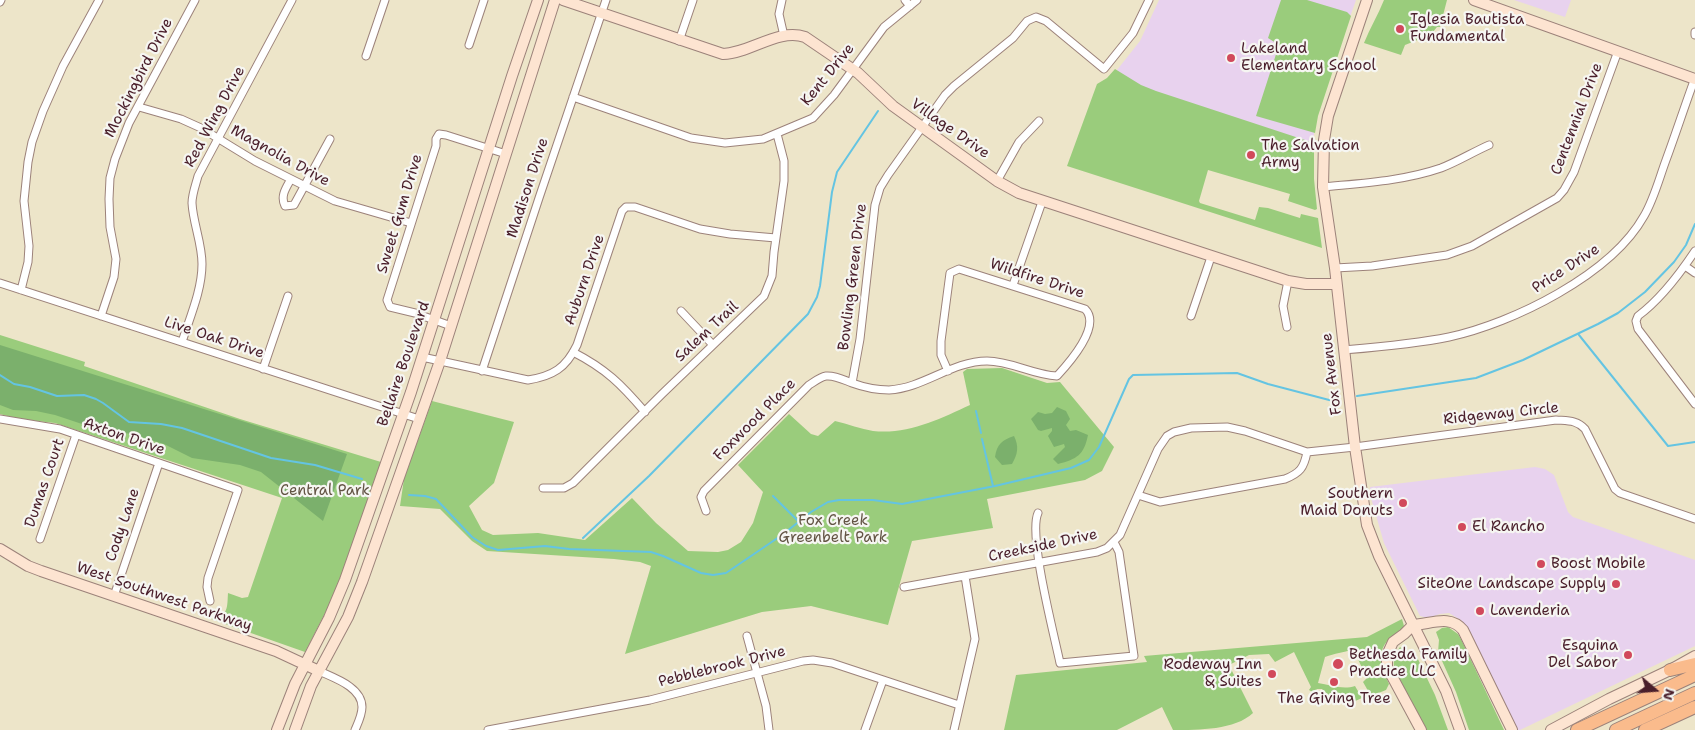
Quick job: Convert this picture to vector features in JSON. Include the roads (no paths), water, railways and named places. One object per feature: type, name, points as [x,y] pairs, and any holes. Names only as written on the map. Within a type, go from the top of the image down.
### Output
[{"type":"highway","points":[[1670,670],[1695,664]]},
{"type":"highway","points":[[1578,730],[1695,675]]},
{"type":"highway","points":[[1616,730],[1695,693]]},
{"type":"highway","points":[[1644,730],[1695,707]]},
{"type":"main road","name":"Bellaire Boulevard","points":[[277,730],[290,694],[338,599],[422,358],[488,149],[538,0]]},
{"type":"main road","points":[[295,730],[306,697],[351,610],[420,419],[555,0]]},
{"type":"main road","name":"Village Drive","points":[[563,0],[724,54],[738,52],[784,36],[800,35],[810,39],[852,69],[887,102],[997,180],[1019,193],[1288,281],[1306,284],[1336,284]]},
{"type":"main road","name":"Fox Avenue","points":[[1366,0],[1328,116],[1324,140],[1323,187],[1335,268],[1355,447],[1367,525],[1379,556],[1446,691],[1460,730]]},
{"type":"main road","points":[[1474,0],[1695,78]]},
{"type":"main road","name":"West Southwest Parkway","points":[[0,549],[34,568],[270,649],[319,671]]},
{"type":"main road","points":[[1420,730],[1387,667],[1388,651],[1393,642],[1413,625],[1449,620],[1463,630],[1512,730]]},
{"type":"main road","points":[[1393,642],[1407,640],[1422,642],[1437,622]]},
{"type":"main road","points":[[1551,730],[1695,656]]},
{"type":"street","points":[[21,290],[28,262],[24,201],[32,142],[43,110],[63,66],[99,0]]},
{"type":"street","name":"Mockingbird Drive","points":[[101,316],[114,277],[116,259],[110,227],[110,178],[129,123],[195,0]]},
{"type":"street","name":"Red Wing Drive","points":[[182,342],[196,298],[202,270],[201,242],[192,202],[198,176],[292,0]]},
{"type":"street","points":[[366,56],[385,0]]},
{"type":"street","points":[[469,45],[484,0]]},
{"type":"street","name":"Madison Drive","points":[[482,371],[606,0]]},
{"type":"street","points":[[679,40],[693,0]]},
{"type":"street","points":[[782,0],[779,14],[784,36]]},
{"type":"street","name":"Kent Drive","points":[[573,97],[691,138],[726,143],[751,141],[777,134],[813,118],[834,95],[884,27],[908,3],[917,0]]},
{"type":"street","name":"Bowling Green Drive","points":[[852,382],[860,339],[874,205],[880,188],[888,175],[932,112],[954,86],[1014,38],[1027,21],[1036,17],[1046,21],[1104,69],[1133,33],[1149,0]]},
{"type":"street","name":"Centennial Drive","points":[[1335,268],[1372,266],[1447,255],[1472,246],[1557,198],[1574,172],[1618,51]]},
{"type":"street","name":"Price Drive","points":[[1344,350],[1441,338],[1490,325],[1524,311],[1573,284],[1603,264],[1623,245],[1644,216],[1654,195],[1695,78]]},
{"type":"street","name":"Magnolia Drive","points":[[138,108],[181,119],[219,138],[255,161],[335,201],[411,223]]},
{"type":"street","points":[[997,180],[1019,142],[1039,121]]},
{"type":"street","name":"Sweet Gum Drive","points":[[451,326],[415,313],[390,307],[387,300],[436,146],[436,139],[439,134],[446,135],[506,154]]},
{"type":"street","name":"Salem Trail","points":[[543,488],[564,488],[573,483],[756,304],[768,288],[772,276],[784,181],[784,161],[777,134]]},
{"type":"street","points":[[291,179],[283,194],[282,201],[284,206],[294,205],[330,139]]},
{"type":"street","points":[[1323,187],[1387,181],[1441,168],[1489,145]]},
{"type":"street","points":[[1013,285],[1042,202]]},
{"type":"street","name":"Auburn Drive","points":[[422,358],[528,380],[545,377],[564,365],[573,352],[585,322],[622,212],[626,207],[635,207],[700,229],[776,238]]},
{"type":"street","points":[[1695,251],[1685,266],[1648,308],[1638,316],[1636,321],[1638,329],[1695,404]]},
{"type":"street","points":[[1191,316],[1211,257]]},
{"type":"street","points":[[1685,266],[1695,273]]},
{"type":"street","name":"Wildfire Drive","points":[[852,382],[887,390],[905,388],[948,371],[968,363],[993,361],[1049,376],[1057,376],[1084,342],[1091,323],[1090,313],[1086,309],[959,269],[950,274],[941,341],[941,355],[948,371]]},
{"type":"street","points":[[1287,327],[1283,306],[1288,281]]},
{"type":"street","name":"Live Oak Drive","points":[[0,283],[420,419]]},
{"type":"street","points":[[263,368],[288,296]]},
{"type":"street","points":[[681,311],[713,345]]},
{"type":"street","points":[[573,352],[606,372],[624,388],[645,412]]},
{"type":"street","name":"Foxwood Place","points":[[706,511],[701,497],[704,491],[809,385],[827,376],[838,377],[852,382]]},
{"type":"street","name":"Axton Drive","points":[[0,419],[13,423],[55,428],[238,490],[208,578],[207,587],[210,601]]},
{"type":"street","name":"Ridgeway Circle","points":[[1355,447],[1556,420],[1574,421],[1585,429],[1615,489],[1620,493],[1695,519]]},
{"type":"street","name":"Creekside Drive","points":[[904,587],[1098,552],[1106,548],[1120,535],[1163,440],[1174,432],[1226,427],[1245,431],[1307,452],[1355,447]]},
{"type":"street","name":"Dumas Court","points":[[40,539],[76,435]]},
{"type":"street","points":[[1138,495],[1160,502],[1285,479],[1296,474],[1304,466],[1307,452]]},
{"type":"street","name":"Cody Lane","points":[[114,596],[158,463]]},
{"type":"street","points":[[1038,513],[1035,532],[1060,663],[1134,656],[1119,552],[1114,542]]},
{"type":"street","points":[[954,730],[975,639],[965,576]]},
{"type":"street","points":[[747,636],[766,706],[769,730]]},
{"type":"street","name":"Pebblebrook Drive","points":[[488,730],[650,700],[757,672],[814,660],[832,663],[959,706]]},
{"type":"street","points":[[319,671],[345,684],[357,693],[362,704],[362,710],[355,730]]},
{"type":"street","points":[[865,730],[882,680]]},
{"type":"waterway","points":[[583,538],[649,476],[808,314],[817,297],[820,286],[832,192],[837,172],[878,111]]},
{"type":"waterway","points":[[1357,396],[1476,378],[1523,360],[1598,324],[1618,313],[1645,292],[1674,262],[1686,245],[1695,224]]},
{"type":"waterway","points":[[1579,335],[1668,446],[1695,442]]},
{"type":"waterway","points":[[409,495],[436,499],[472,537],[486,546],[498,550],[545,546],[569,549],[651,552],[701,573],[713,575],[726,573],[782,535],[811,512],[828,502],[839,500],[873,500],[902,504],[995,486],[1071,468],[1089,460],[1099,447],[1129,379],[1133,375],[1237,373],[1268,384],[1333,401],[1338,400]]},
{"type":"waterway","points":[[0,375],[14,384],[57,396],[84,395],[96,399],[129,422],[161,424],[182,428],[271,458],[315,465],[362,479]]},
{"type":"waterway","points":[[976,411],[981,433]]},
{"type":"waterway","points":[[982,439],[993,486]]},
{"type":"waterway","points":[[773,496],[799,522]]},
{"type":"place","name":"Iglesia Bautista Fundamental","points":[[1400,29]]},
{"type":"place","name":"Lakeland Elementary School","points":[[1231,58]]},
{"type":"place","name":"The Salvation Army","points":[[1251,155]]},
{"type":"place","name":"Southern Maid Donuts","points":[[1403,503]]},
{"type":"place","name":"El Rancho","points":[[1462,527]]},
{"type":"place","name":"Boost Mobile","points":[[1541,564]]},
{"type":"place","name":"SiteOne Landscape Supply","points":[[1616,584]]},
{"type":"place","name":"Lavenderia","points":[[1480,611]]},
{"type":"place","name":"Esquina Del Sabor","points":[[1628,655]]},
{"type":"place","name":"Bethesda Family Practice LLC","points":[[1338,664]]},
{"type":"place","name":"Rodeway Inn & Suites","points":[[1272,674]]},
{"type":"place","name":"The Giving Tree","points":[[1334,682]]},
{"type":"park label","name":"Central Park","points":[[325,491]]},
{"type":"park label","name":"Fox Creek Greenbelt Park","points":[[833,530]]}]
